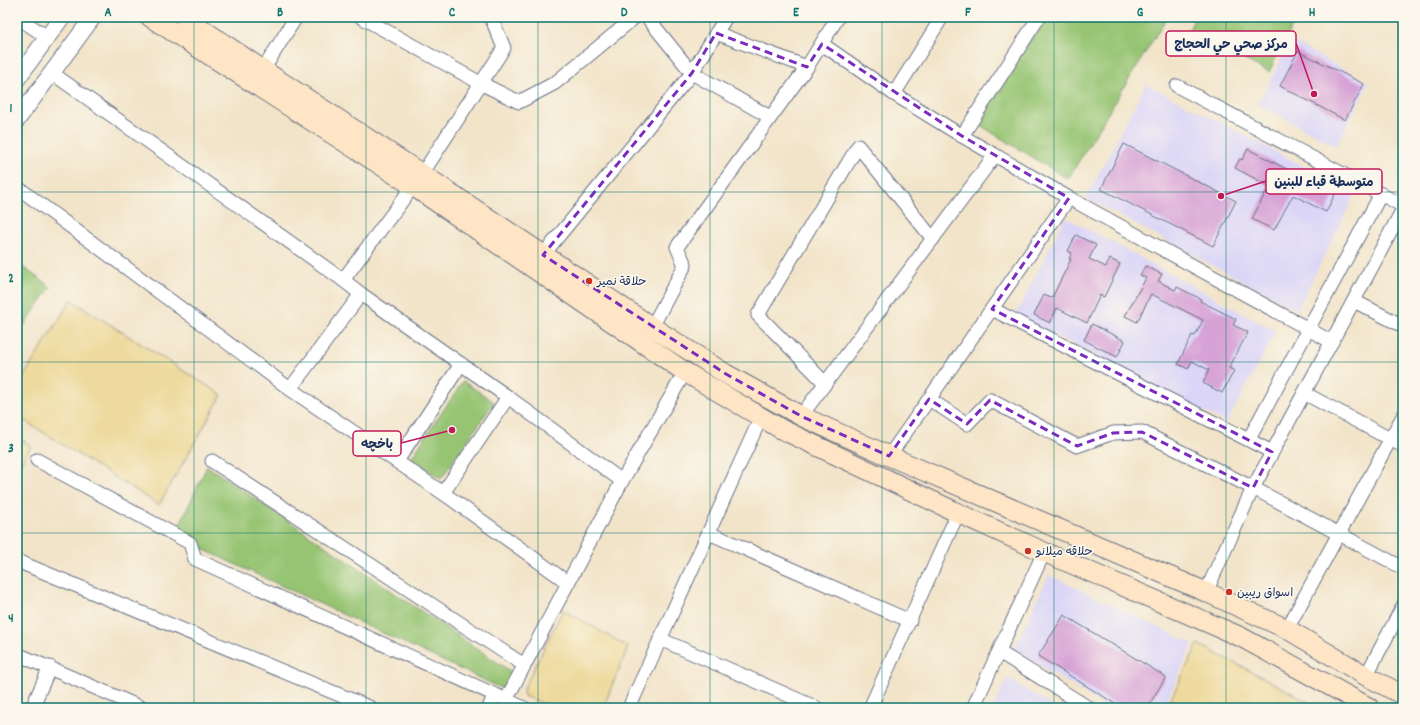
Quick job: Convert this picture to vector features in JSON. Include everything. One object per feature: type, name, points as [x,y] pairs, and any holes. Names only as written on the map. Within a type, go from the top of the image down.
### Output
[{"type":"main road","points":[[150,17],[543,255],[726,374],[801,416],[889,456],[1206,592],[1288,629],[1366,676],[1403,695]]},
{"type":"main road","points":[[184,17],[262,70],[685,372],[781,429],[1044,552],[1241,637],[1370,708]]},
{"type":"street","points":[[17,17],[48,37]]},
{"type":"street","points":[[17,79],[62,17]]},
{"type":"street","points":[[17,120],[93,17]]},
{"type":"street","points":[[262,70],[296,17]]},
{"type":"street","points":[[361,17],[482,84],[519,102],[555,83],[635,17]]},
{"type":"street","points":[[343,280],[417,180],[482,84],[504,48],[491,17]]},
{"type":"street","points":[[647,17],[692,73],[770,117]]},
{"type":"street","points":[[543,255],[692,73],[726,17]]},
{"type":"street","points":[[652,327],[685,265],[677,247],[807,67],[838,17]]},
{"type":"street","points":[[894,94],[942,17]]},
{"type":"street","points":[[962,136],[1039,17]]},
{"type":"street","points":[[716,33],[807,67]]},
{"type":"street","points":[[822,44],[894,94],[962,136],[1069,198],[1309,328],[1332,342]]},
{"type":"street","points":[[52,72],[361,294],[508,397],[622,481]]},
{"type":"street","points":[[1177,86],[1403,207],[1253,488],[1206,592]]},
{"type":"street","points":[[825,383],[758,315],[858,146],[933,239]]},
{"type":"street","points":[[801,416],[995,155]]},
{"type":"street","points":[[17,187],[290,389],[443,493],[567,582]]},
{"type":"street","points":[[1249,439],[1381,194]]},
{"type":"street","points":[[889,456],[1069,198]]},
{"type":"street","points":[[290,389],[361,294]]},
{"type":"street","points":[[1354,301],[1403,326]]},
{"type":"street","points":[[992,309],[1272,452]]},
{"type":"street","points":[[397,461],[461,364]]},
{"type":"street","points":[[488,708],[500,698],[524,665],[622,481],[685,372]]},
{"type":"street","points":[[1304,392],[1403,446]]},
{"type":"street","points":[[443,493],[508,397]]},
{"type":"street","points":[[929,400],[967,424],[990,400],[1077,446],[1113,433],[1142,432],[1253,488],[1403,568]]},
{"type":"street","points":[[1288,629],[1403,416]]},
{"type":"street","points":[[629,708],[761,417]]},
{"type":"street","points":[[36,460],[190,543],[195,559],[524,708]]},
{"type":"street","points":[[212,461],[524,665]]},
{"type":"street","points":[[870,708],[958,513]]},
{"type":"street","points":[[709,533],[910,621]]},
{"type":"street","points":[[973,708],[1044,552]]},
{"type":"street","points":[[17,562],[371,708]]},
{"type":"street","points":[[1366,676],[1403,606]]},
{"type":"street","points":[[660,639],[817,708]]},
{"type":"street","points":[[999,652],[1089,708]]},
{"type":"street","points":[[17,654],[50,667],[137,707]]},
{"type":"street","points":[[32,708],[50,667]]},
{"type":"highlighted area","points":[[716,33],[807,67],[822,44],[962,136],[1069,198],[992,309],[1272,452],[1253,488],[1142,432],[1113,433],[1077,446],[990,400],[967,424],[929,399],[889,456],[801,416],[726,374],[543,255],[692,73]]},
{"type":"shaded area","points":[[1291,41],[1369,83],[1336,146],[1258,104]]},
{"type":"shaded area","points":[[1146,84],[1356,193],[1297,310],[1086,198]]},
{"type":"shaded area","points":[[1065,217],[1276,331],[1227,423],[1016,315]]},
{"type":"shaded area","points":[[1049,575],[1193,644],[1163,708],[1108,708],[1014,649]]},
{"type":"shaded area","points":[[1007,678],[1055,708],[993,708]]},
{"type":"green space","points":[[1044,17],[1167,17],[1068,179],[978,124]]},
{"type":"green space","points":[[1195,17],[1283,17],[1294,22],[1269,72],[1188,32]]},
{"type":"green space","points":[[17,263],[51,287],[17,335]]},
{"type":"green space","points":[[463,381],[494,402],[441,479],[411,458]]},
{"type":"green space","points":[[207,466],[513,673],[505,690],[198,547],[179,526]]},
{"type":"sand","points":[[71,300],[222,395],[159,505],[17,416],[17,387]]},
{"type":"sand","points":[[17,436],[31,446],[17,470]]},
{"type":"sand","points":[[563,610],[628,647],[603,708],[554,708],[524,696],[523,690]]},
{"type":"sand","points":[[1198,644],[1266,679],[1319,708],[1166,708]]},
{"type":"building","points":[[1298,51],[1364,84],[1345,120],[1280,86]]},
{"type":"building","points":[[1124,144],[1236,201],[1213,246],[1101,189]]},
{"type":"building","points":[[1248,149],[1335,194],[1326,212],[1293,195],[1274,230],[1252,219],[1269,186],[1235,168],[1240,159],[1242,160]]},
{"type":"building","points":[[1076,235],[1096,245],[1089,259],[1106,267],[1110,259],[1120,264],[1104,297],[1100,295],[1087,323],[1057,308],[1050,323],[1034,315],[1044,295],[1052,298],[1071,259],[1069,259],[1072,253],[1068,251]]},
{"type":"building","points":[[1145,266],[1162,274],[1158,281],[1175,290],[1177,287],[1201,299],[1200,301],[1236,319],[1233,325],[1248,332],[1229,368],[1234,371],[1222,393],[1203,383],[1209,370],[1192,361],[1188,369],[1178,364],[1192,335],[1195,336],[1203,320],[1151,294],[1137,322],[1125,316],[1146,278],[1140,275]]},
{"type":"building","points":[[1092,324],[1125,341],[1117,357],[1084,340]]},
{"type":"building","points":[[1064,615],[1166,677],[1147,708],[1122,708],[1038,656]]},
{"type":"place","name":"مركز صحي حي الحجاج","points":[[1314,94]]},
{"type":"place","name":"متوسطة قباء للبنين","points":[[1221,196]]},
{"type":"place","name":"حلاقة نمير","points":[[589,281]]},
{"type":"place","name":"باخچە","points":[[452,430]]},
{"type":"place","name":"حلاقه ميلانو","points":[[1028,551]]},
{"type":"place","name":"اسواق ريبين","points":[[1229,592]]}]
